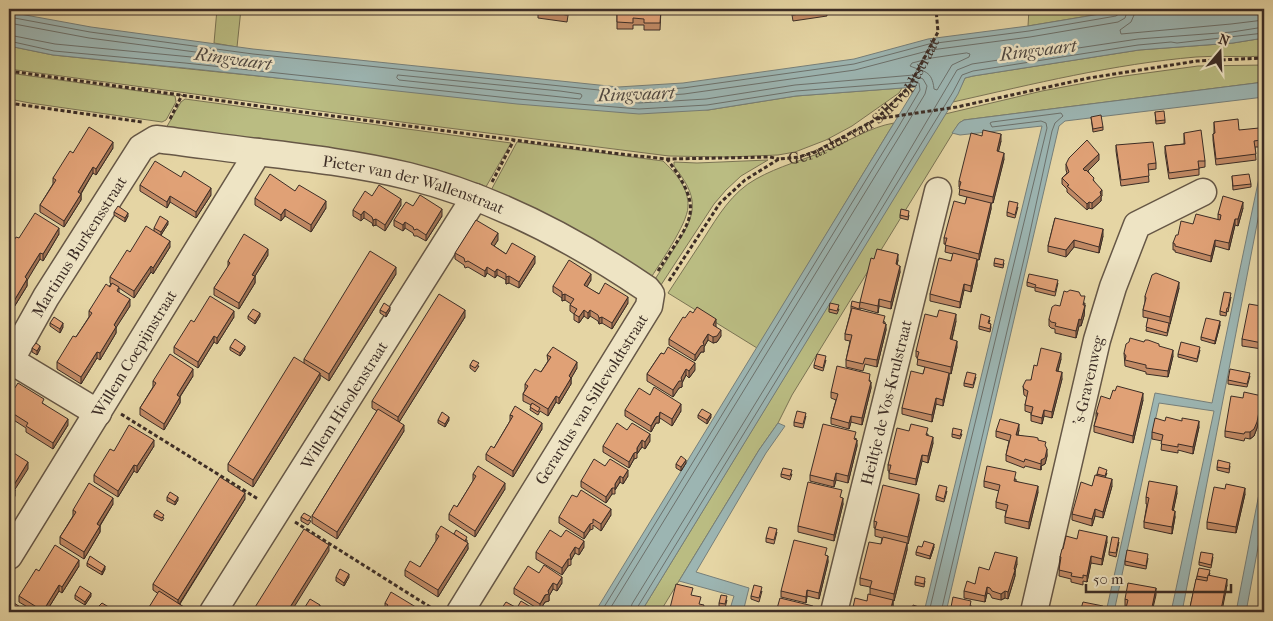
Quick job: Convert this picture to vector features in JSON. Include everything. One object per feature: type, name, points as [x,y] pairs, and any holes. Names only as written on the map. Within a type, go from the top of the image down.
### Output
[{"type":"street","name":"Pieter van der Wallenstraat","points":[[156,136],[258,152],[342,162],[432,183],[474,197],[510,212],[566,240],[624,273],[649,291]]},
{"type":"street","name":"Martinus Burkensstraat","points":[[101,408],[10,362],[46,297],[141,148],[156,136]]},
{"type":"street","name":"Willem Coepijnstraat","points":[[9,556],[258,152]]},
{"type":"street","name":"Heiltje de Vos-Krulstraat","points":[[834,612],[938,191]]},
{"type":"street","name":"'s-Gravenweg","points":[[1034,612],[1097,340],[1113,286],[1137,226],[1203,192]]},
{"type":"street","name":"Willem Hioolenstraat","points":[[213,612],[474,197]]},
{"type":"street","name":"Gerardus van Sillevoldtstraat","points":[[460,612],[649,306],[649,291]]},
{"type":"path","name":"Gerardus van Sillevoldtstraat","points":[[649,291],[663,290],[720,203],[744,180],[779,159],[799,157],[815,152],[875,120],[909,87],[938,32],[936,9]]},
{"type":"path","points":[[875,120],[958,107],[1089,78],[1197,61],[1264,58]]},
{"type":"path","points":[[9,71],[667,159],[770,157],[779,159]]},
{"type":"path","points":[[156,136],[166,126],[182,95]]},
{"type":"path","points":[[9,103],[149,122],[156,128],[156,136]]},
{"type":"path","points":[[474,197],[487,193],[514,140]]},
{"type":"path","points":[[649,291],[686,227],[691,214],[690,198],[684,183],[667,159]]},
{"type":"path","points":[[101,408],[199,463]]},
{"type":"path","points":[[357,561],[438,612]]},
{"type":"green space","points":[[217,9],[241,9],[237,47],[214,43]]},
{"type":"green space","points":[[1029,9],[1130,9],[1028,26]]},
{"type":"green space","points":[[1264,38],[1264,56],[1196,57],[1135,64],[1074,75],[953,102],[965,78],[973,76],[1139,50],[1233,43]]},
{"type":"green space","points":[[9,46],[53,55],[326,83],[708,110],[796,96],[902,88],[899,93],[852,126],[826,140],[795,152],[778,155],[727,157],[669,156],[9,69]]},
{"type":"green space","points":[[1264,65],[1264,82],[964,120],[959,123],[792,395],[778,423],[759,450],[660,612],[641,612],[945,114],[1042,91],[1117,77],[1198,66]]},
{"type":"green space","points":[[9,73],[175,96],[176,102],[166,120],[162,122],[30,103],[9,99]]},
{"type":"green space","points":[[185,99],[511,143],[483,192],[162,135],[181,102]]},
{"type":"green space","points":[[894,123],[757,348],[668,293],[720,213],[747,184],[774,170],[827,150],[868,131]]},
{"type":"green space","points":[[517,142],[663,161],[668,165],[684,187],[688,207],[678,234],[649,281],[489,194]]},
{"type":"green space","points":[[768,160],[741,176],[726,190],[714,204],[659,288],[652,284],[684,232],[692,213],[691,196],[688,187],[674,166],[674,162]]},
{"type":"water","name":"Ringvaart","points":[[1130,9],[1264,9],[1264,38],[1233,43],[1139,50],[965,78],[958,94],[641,612],[595,612],[916,87],[796,96],[708,110],[639,114],[517,104],[53,55],[9,46],[9,12],[91,27],[253,49],[618,87],[683,83],[854,59],[928,39],[1028,26]]},
{"type":"water","points":[[1264,82],[1264,97],[1065,121],[1059,126],[946,612],[924,612],[1042,126],[960,135],[952,133],[959,123],[964,120]]},
{"type":"water","points":[[1264,154],[1264,188],[1182,612],[1171,612],[1214,411],[1159,403],[1114,612],[1106,612],[1155,393],[1212,403]]},
{"type":"water","points":[[778,423],[785,426],[766,453],[696,572],[749,588],[743,612],[729,612],[734,596],[679,581],[759,450]]},
{"type":"water","points":[[1264,468],[1264,515],[1246,612],[1236,612]]},
{"type":"building","points":[[538,9],[568,9],[567,15],[538,11]]},
{"type":"building","points":[[617,9],[661,9],[660,23],[644,23],[644,19],[633,18],[633,23],[617,22]]},
{"type":"building","points":[[792,9],[826,9],[827,10],[793,15]]},
{"type":"building","points":[[1164,111],[1165,120],[1156,121],[1155,112]]},
{"type":"building","points":[[1101,115],[1103,127],[1093,129],[1091,117]]},
{"type":"building","points":[[1238,119],[1239,130],[1259,128],[1261,140],[1254,141],[1256,154],[1216,159],[1213,134],[1215,133],[1214,122]]},
{"type":"building","points":[[89,127],[113,142],[96,169],[93,167],[78,192],[81,194],[64,221],[40,205],[56,180],[53,178],[70,151],[73,153]]},
{"type":"building","points":[[983,130],[1001,134],[997,151],[1004,153],[993,197],[959,189],[961,182],[959,181],[971,133],[982,136]]},
{"type":"building","points":[[1201,130],[1205,161],[1198,161],[1199,169],[1169,173],[1165,146],[1185,144],[1184,133]]},
{"type":"building","points":[[1087,140],[1099,154],[1083,169],[1094,178],[1093,180],[1102,190],[1100,192],[1101,195],[1092,203],[1089,202],[1087,204],[1067,186],[1069,185],[1062,178],[1069,172],[1066,164],[1069,158]]},
{"type":"building","points":[[1153,142],[1156,163],[1148,164],[1149,176],[1121,180],[1116,145]]},
{"type":"building","points":[[155,161],[181,177],[184,171],[211,188],[196,212],[170,196],[167,202],[140,185]]},
{"type":"building","points":[[270,174],[295,191],[299,185],[326,201],[311,225],[285,209],[281,215],[255,198]]},
{"type":"building","points":[[1249,174],[1251,184],[1233,186],[1232,176]]},
{"type":"building","points":[[379,185],[401,199],[385,225],[376,219],[373,220],[364,211],[361,215],[353,210],[365,191],[372,196]]},
{"type":"building","points":[[420,195],[442,209],[426,235],[417,229],[414,230],[413,227],[405,222],[403,225],[394,220],[406,202],[413,206]]},
{"type":"building","points":[[1223,196],[1243,202],[1238,219],[1235,219],[1229,243],[1215,240],[1211,256],[1175,246],[1173,243],[1176,235],[1178,235],[1181,221],[1193,224],[1196,214],[1220,220],[1221,215],[1218,214]]},
{"type":"building","points":[[967,197],[991,203],[979,254],[945,245],[947,238],[944,238],[954,201],[965,204]]},
{"type":"building","points":[[1009,201],[1018,203],[1015,215],[1007,212]]},
{"type":"building","points":[[118,206],[128,213],[125,218],[114,212]]},
{"type":"building","points":[[901,209],[909,211],[908,217],[900,215]]},
{"type":"building","points":[[35,213],[59,228],[43,254],[40,253],[25,277],[27,279],[11,306],[9,305],[9,249],[16,237],[19,238]]},
{"type":"building","points":[[160,216],[168,221],[161,232],[154,228]]},
{"type":"building","points":[[1055,218],[1103,229],[1099,247],[1074,240],[1066,250],[1048,246]]},
{"type":"building","points":[[476,220],[498,233],[491,244],[506,254],[512,243],[535,256],[519,282],[509,276],[506,277],[506,274],[497,269],[495,272],[487,267],[485,271],[468,261],[465,262],[464,258],[455,253]]},
{"type":"building","points":[[146,226],[170,241],[153,268],[151,266],[134,291],[110,277],[127,250],[130,252]]},
{"type":"building","points":[[1264,228],[1264,248],[1260,248]]},
{"type":"building","points":[[244,234],[268,249],[252,275],[255,276],[239,303],[214,288],[230,263],[228,261]]},
{"type":"building","points":[[877,249],[898,254],[896,264],[900,266],[891,302],[879,299],[878,306],[860,302],[871,258],[874,259]]},
{"type":"building","points":[[370,251],[396,267],[329,374],[304,359]]},
{"type":"building","points":[[953,253],[977,259],[971,286],[964,284],[960,302],[930,294],[939,258],[951,261]]},
{"type":"building","points":[[995,258],[1004,260],[1003,265],[994,263]]},
{"type":"building","points":[[569,260],[591,274],[584,285],[599,294],[605,283],[628,297],[612,323],[602,317],[599,318],[598,315],[590,310],[588,313],[584,310],[579,317],[574,314],[577,309],[570,305],[574,299],[565,294],[562,295],[562,292],[553,286]]},
{"type":"building","points":[[1156,273],[1179,282],[1170,317],[1143,310],[1145,296],[1152,275]]},
{"type":"building","points":[[1029,274],[1058,280],[1055,292],[1035,287],[1036,285],[1027,282]]},
{"type":"building","points":[[112,283],[119,287],[117,291],[130,299],[100,353],[97,352],[81,377],[57,362],[73,336],[76,337],[92,313],[89,311],[106,284],[110,287]]},
{"type":"building","points":[[1070,290],[1085,296],[1084,309],[1076,331],[1055,326],[1056,323],[1051,322],[1049,319],[1052,307],[1055,305],[1060,306],[1064,291]]},
{"type":"building","points":[[1224,292],[1231,293],[1226,313],[1220,311]]},
{"type":"building","points":[[439,294],[465,310],[398,417],[372,401]]},
{"type":"building","points":[[210,296],[234,311],[217,338],[214,336],[198,362],[174,347],[191,320],[194,322]]},
{"type":"building","points":[[852,301],[860,303],[859,309],[851,306]]},
{"type":"building","points":[[1262,301],[1264,301],[1264,341],[1262,343],[1242,339],[1249,304],[1261,306]]},
{"type":"building","points":[[384,303],[390,307],[386,313],[380,310]]},
{"type":"building","points":[[830,303],[839,305],[837,311],[829,309]]},
{"type":"building","points":[[697,307],[716,319],[713,325],[721,330],[717,336],[713,337],[708,334],[703,342],[704,345],[701,346],[695,355],[669,339],[683,317],[685,318],[690,311],[693,313]]},
{"type":"building","points":[[852,308],[885,316],[883,323],[886,324],[877,360],[865,358],[863,364],[846,360],[852,335],[845,334]]},
{"type":"building","points":[[253,309],[260,313],[255,321],[248,316]]},
{"type":"building","points":[[939,310],[956,314],[950,339],[957,341],[951,367],[917,359],[919,352],[916,351],[925,314],[937,317]]},
{"type":"building","points":[[981,314],[990,317],[988,323],[991,324],[990,329],[979,326]]},
{"type":"building","points":[[54,317],[63,323],[60,329],[50,323]]},
{"type":"building","points":[[1148,318],[1169,323],[1167,333],[1146,327]]},
{"type":"building","points":[[1206,318],[1220,321],[1215,341],[1201,337]]},
{"type":"building","points":[[1130,338],[1144,342],[1148,340],[1173,350],[1168,371],[1146,368],[1146,365],[1125,360],[1126,344]]},
{"type":"building","points":[[235,339],[245,346],[240,353],[230,347]]},
{"type":"building","points":[[1181,342],[1200,347],[1197,359],[1178,354]]},
{"type":"building","points":[[36,343],[40,346],[37,351],[32,348]]},
{"type":"building","points":[[553,347],[577,362],[569,376],[571,378],[559,398],[556,396],[548,409],[523,394],[528,386],[525,384],[535,369],[541,372],[551,357],[547,355]]},
{"type":"building","points":[[668,347],[695,363],[689,371],[686,369],[681,378],[682,381],[679,381],[673,390],[647,374],[661,353],[664,354]]},
{"type":"building","points":[[1041,348],[1061,353],[1056,371],[1062,372],[1052,412],[1044,410],[1042,418],[1031,415],[1033,407],[1025,405],[1028,391],[1023,386],[1026,380],[1031,380],[1034,365],[1037,366]]},
{"type":"building","points":[[170,354],[193,369],[177,395],[180,397],[164,424],[140,408],[156,383],[153,381]]},
{"type":"building","points":[[817,354],[826,356],[823,368],[814,365]]},
{"type":"building","points":[[294,357],[320,373],[253,480],[228,464]]},
{"type":"building","points":[[473,360],[479,363],[475,368],[470,365]]},
{"type":"building","points":[[837,366],[870,374],[869,381],[871,382],[862,418],[851,416],[849,423],[831,418],[838,394],[831,392]]},
{"type":"building","points":[[925,367],[949,373],[943,400],[936,398],[932,415],[902,408],[911,371],[923,374]]},
{"type":"building","points":[[1230,369],[1250,373],[1247,384],[1228,380]]},
{"type":"building","points":[[967,372],[976,374],[973,385],[964,383]]},
{"type":"building","points":[[18,383],[44,399],[42,403],[68,419],[53,443],[26,426],[28,423],[9,411],[9,397]]},
{"type":"building","points":[[1117,386],[1143,393],[1133,436],[1094,426],[1101,396],[1110,399],[1113,390],[1115,391]]},
{"type":"building","points":[[654,387],[681,404],[672,419],[660,412],[651,426],[625,410],[639,388],[650,395]]},
{"type":"building","points":[[1244,392],[1262,396],[1254,429],[1244,434],[1225,431],[1231,396],[1243,398]]},
{"type":"building","points":[[532,403],[540,408],[538,412],[530,407]]},
{"type":"building","points":[[515,406],[542,423],[513,471],[486,454],[491,446],[494,448],[513,416],[510,415]]},
{"type":"building","points":[[378,409],[404,425],[337,532],[312,516]]},
{"type":"building","points":[[702,409],[711,414],[707,420],[698,415]]},
{"type":"building","points":[[797,411],[806,413],[803,424],[794,422]]},
{"type":"building","points":[[442,412],[449,417],[445,424],[438,420]]},
{"type":"building","points":[[1166,417],[1182,421],[1182,418],[1199,421],[1193,447],[1178,444],[1178,447],[1161,444],[1163,435],[1152,432],[1155,418],[1165,421]]},
{"type":"building","points":[[1000,419],[1019,424],[1016,435],[1034,437],[1046,442],[1045,458],[1041,460],[1041,464],[1025,459],[1024,462],[1006,455],[1011,435],[996,431]]},
{"type":"building","points":[[617,423],[627,430],[632,423],[650,434],[645,442],[642,440],[637,448],[637,452],[634,453],[629,462],[603,446]]},
{"type":"building","points":[[823,424],[856,432],[854,439],[857,440],[848,476],[836,473],[834,481],[810,475]]},
{"type":"building","points":[[911,424],[928,428],[926,435],[933,437],[928,456],[922,455],[916,479],[889,473],[891,465],[888,465],[897,428],[909,431]]},
{"type":"building","points":[[129,425],[154,440],[137,466],[134,465],[118,491],[94,475],[110,449],[114,451]]},
{"type":"building","points":[[953,428],[962,430],[960,436],[952,434]]},
{"type":"building","points":[[9,450],[28,462],[12,488],[15,490],[9,500]]},
{"type":"building","points":[[681,456],[686,460],[681,467],[676,464]]},
{"type":"building","points":[[594,459],[605,466],[610,459],[628,470],[623,478],[620,476],[615,484],[615,488],[612,488],[606,497],[581,481]]},
{"type":"building","points":[[1218,460],[1230,463],[1229,469],[1217,467]]},
{"type":"building","points":[[478,466],[505,483],[475,531],[449,514],[454,505],[457,507],[476,476],[473,474]]},
{"type":"building","points":[[987,466],[1016,472],[1014,481],[1038,486],[1029,522],[1005,517],[1008,505],[996,502],[1000,485],[984,481]]},
{"type":"building","points":[[1099,467],[1107,470],[1105,476],[1097,474]]},
{"type":"building","points":[[783,468],[792,470],[790,476],[781,474]]},
{"type":"building","points":[[1095,475],[1112,479],[1103,512],[1095,509],[1092,519],[1072,514],[1081,482],[1092,486]]},
{"type":"building","points":[[220,477],[245,493],[178,600],[153,584]]},
{"type":"building","points":[[1149,481],[1177,486],[1172,510],[1175,511],[1172,527],[1144,522],[1149,498],[1146,497]]},
{"type":"building","points":[[808,482],[842,490],[840,497],[843,498],[834,535],[798,526]]},
{"type":"building","points":[[89,483],[113,498],[97,524],[100,526],[84,552],[60,537],[76,512],[73,510]]},
{"type":"building","points":[[1226,484],[1245,488],[1236,527],[1207,522],[1214,487],[1225,489]]},
{"type":"building","points":[[883,485],[919,494],[908,537],[875,529],[877,522],[874,521]]},
{"type":"building","points":[[939,485],[947,487],[944,499],[936,496]]},
{"type":"building","points":[[581,490],[611,509],[601,524],[593,519],[593,523],[590,524],[584,533],[559,517],[572,495],[577,497]]},
{"type":"building","points":[[170,492],[178,497],[175,502],[167,497]]},
{"type":"building","points":[[157,510],[164,515],[162,518],[154,514]]},
{"type":"building","points":[[304,513],[311,517],[308,521],[301,517]]},
{"type":"building","points":[[441,526],[468,543],[438,590],[405,570],[410,561],[420,567],[439,536],[436,534]]},
{"type":"building","points":[[769,527],[777,529],[774,540],[766,538]]},
{"type":"building","points":[[304,529],[329,545],[287,612],[252,612]]},
{"type":"building","points":[[456,530],[467,537],[465,541],[454,534]]},
{"type":"building","points":[[550,530],[561,537],[566,530],[584,541],[579,549],[575,547],[570,555],[571,559],[568,559],[562,568],[536,552]]},
{"type":"building","points":[[1079,530],[1107,536],[1102,559],[1091,556],[1087,576],[1083,575],[1083,578],[1071,576],[1072,573],[1059,570],[1060,557],[1066,536],[1077,539]]},
{"type":"building","points":[[883,537],[907,543],[894,594],[870,588],[872,581],[860,578],[869,542],[881,544]]},
{"type":"building","points":[[1112,537],[1119,538],[1116,553],[1109,552]]},
{"type":"building","points":[[794,540],[827,548],[825,555],[828,556],[819,593],[807,590],[806,597],[781,591]]},
{"type":"building","points":[[924,541],[934,544],[930,556],[916,552],[918,546],[922,547]]},
{"type":"building","points":[[55,545],[79,560],[62,587],[59,585],[43,611],[19,596],[36,569],[39,571]]},
{"type":"building","points":[[1127,550],[1148,554],[1146,566],[1125,561]]},
{"type":"building","points":[[995,552],[1017,557],[1008,592],[1005,591],[1001,594],[987,587],[985,596],[964,591],[967,581],[975,584],[979,567],[989,570]]},
{"type":"building","points":[[1201,552],[1213,554],[1211,565],[1199,562]]},
{"type":"building","points":[[90,556],[105,566],[102,572],[87,563]]},
{"type":"building","points":[[544,565],[562,577],[557,585],[553,583],[548,591],[549,594],[545,595],[540,604],[514,588],[528,566],[539,573]]},
{"type":"building","points":[[1199,568],[1210,570],[1208,578],[1197,576]]},
{"type":"building","points":[[340,569],[349,574],[344,583],[336,577]]},
{"type":"building","points":[[1208,575],[1227,579],[1222,605],[1218,612],[1189,612],[1196,579],[1207,581]]},
{"type":"building","points":[[916,576],[925,578],[924,584],[915,582]]},
{"type":"building","points":[[1128,583],[1156,588],[1151,612],[1125,612],[1128,600],[1125,599]]},
{"type":"building","points":[[676,584],[693,588],[691,595],[701,597],[699,604],[704,605],[702,612],[669,612]]},
{"type":"building","points":[[754,585],[762,587],[759,598],[751,596]]},
{"type":"building","points":[[80,586],[91,593],[85,602],[75,595]]},
{"type":"building","points":[[159,591],[184,607],[181,612],[146,612]]},
{"type":"building","points":[[391,592],[424,612],[383,612],[388,605],[385,603]]},
{"type":"building","points":[[868,594],[893,600],[890,612],[852,612],[855,598],[867,601]]},
{"type":"building","points":[[721,595],[727,596],[725,604],[719,603]]},
{"type":"building","points":[[953,597],[971,601],[969,611],[951,607]]},
{"type":"building","points":[[780,598],[813,606],[811,612],[776,612]]},
{"type":"building","points":[[310,599],[320,605],[315,612],[305,607]]},
{"type":"building","points":[[521,601],[539,612],[499,612],[506,602],[517,608]]},
{"type":"building","points":[[1083,602],[1103,606],[1101,612],[1080,612]]},
{"type":"building","points":[[14,603],[28,612],[9,612]]},
{"type":"building","points":[[102,603],[117,612],[109,612],[99,606]]},
{"type":"building","points":[[913,605],[919,607],[918,612],[912,611]]},
{"type":"building","points":[[1052,608],[1076,611],[1075,612],[1051,612]]}]
